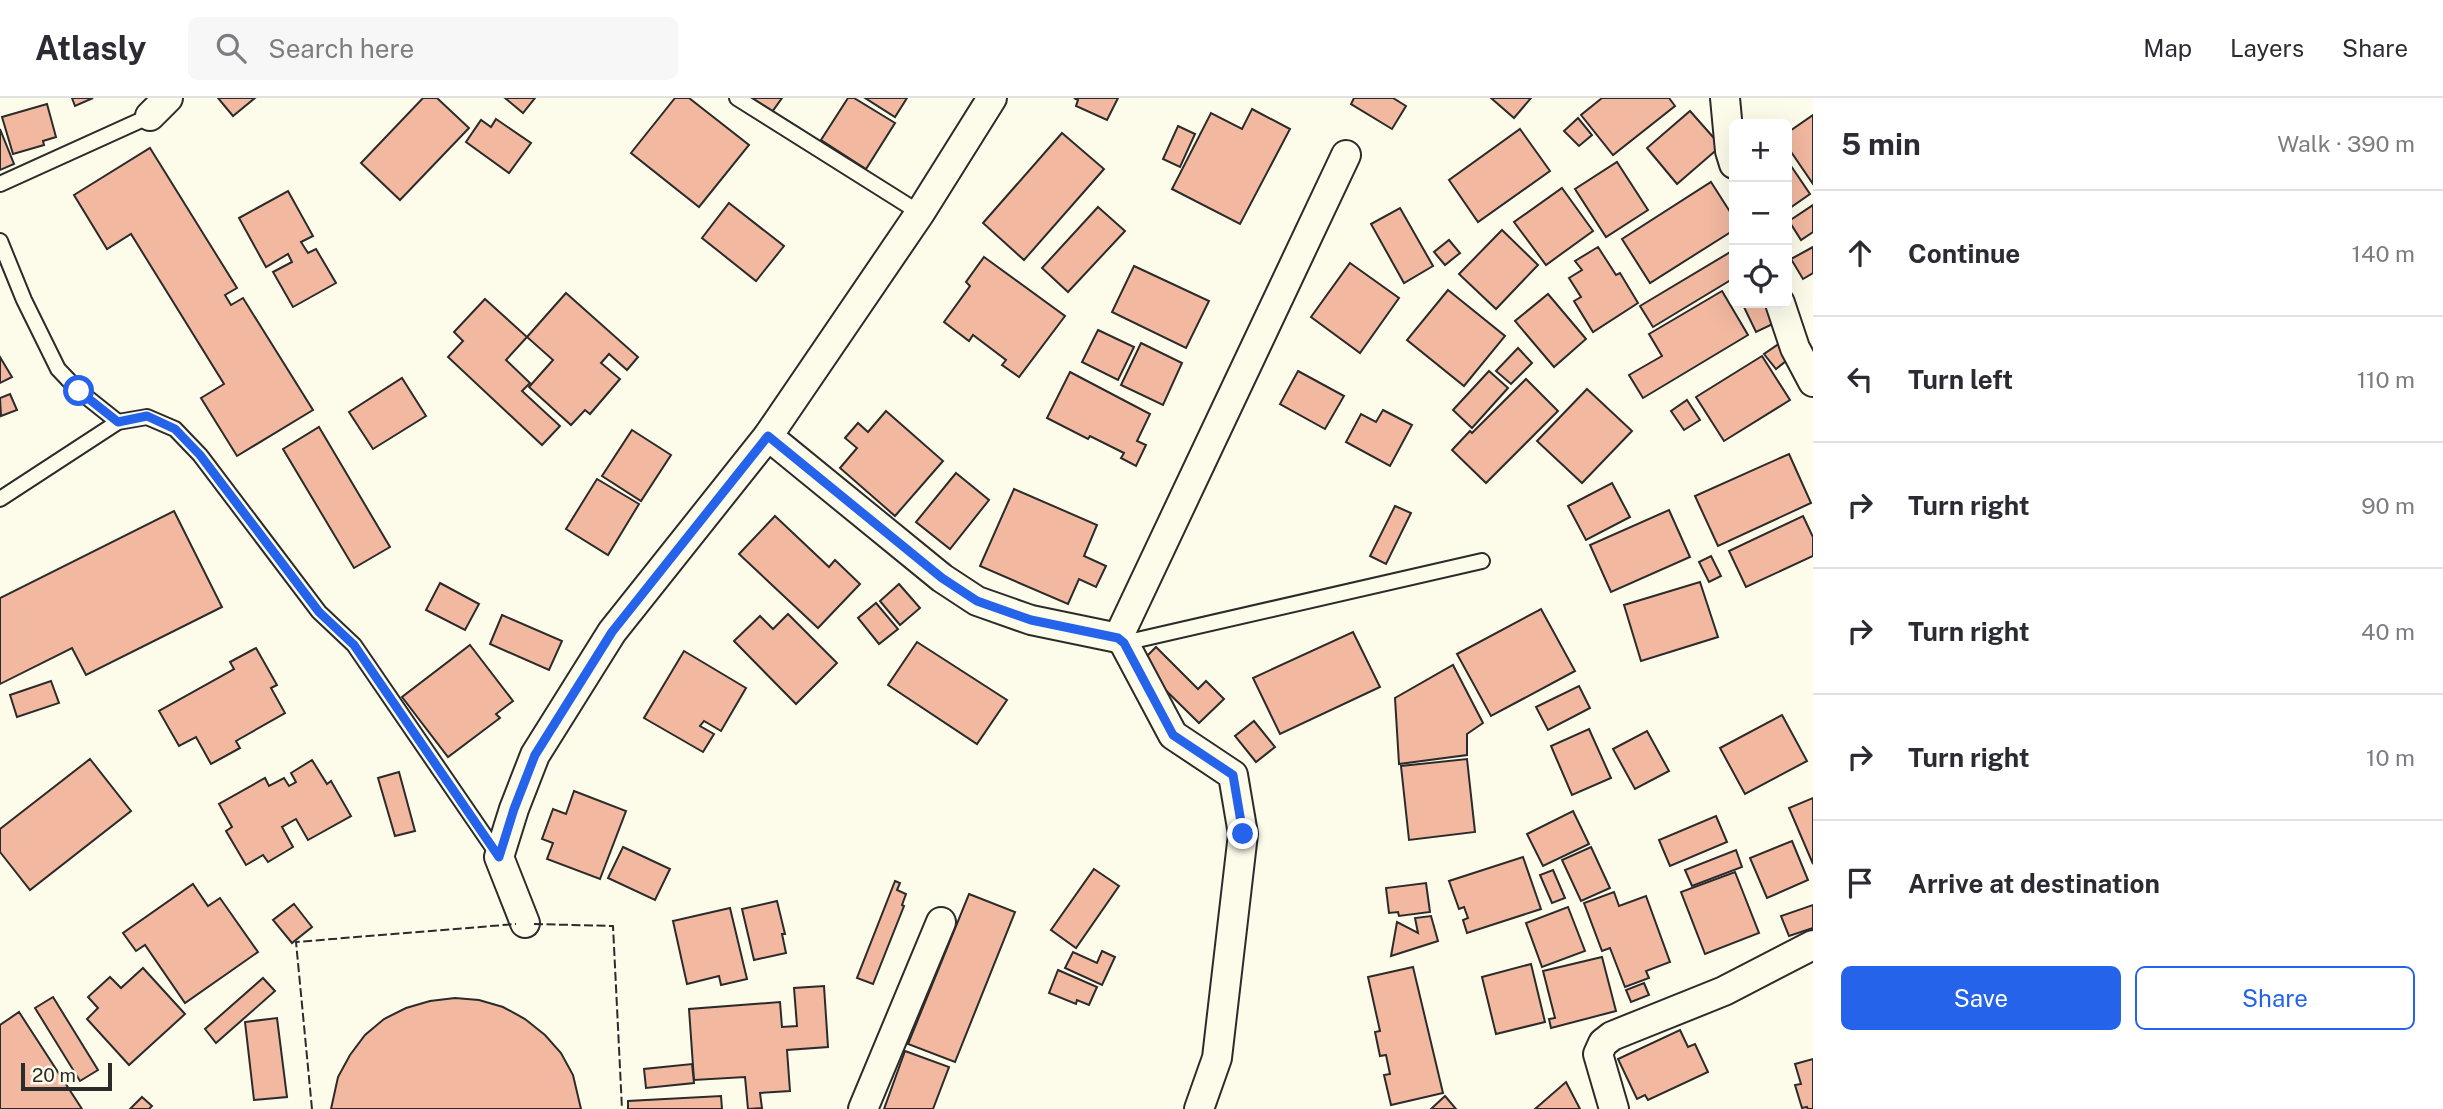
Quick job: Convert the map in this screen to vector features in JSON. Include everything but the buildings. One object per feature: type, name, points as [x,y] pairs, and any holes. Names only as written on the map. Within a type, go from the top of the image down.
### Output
[{"type":"street","points":[[525,923],[499,857],[535,755],[612,632],[768,436],[920,213],[992,98]]},
{"type":"street","points":[[1725,98],[1729,140]]},
{"type":"street","points":[[1121,640],[1346,155]]},
{"type":"street","points":[[1782,308],[1795,348],[1813,382]]},
{"type":"street","points":[[768,436],[942,578],[977,601],[1031,620],[1121,640],[1173,735],[1233,775],[1243,834],[1217,1058],[1199,1109]]},
{"type":"street","points":[[863,1109],[941,922]]},
{"type":"street","points":[[1614,1109],[1598,1054],[1603,1043],[1612,1036],[1724,991],[1813,945]]},
{"type":"lane","points":[[737,98],[920,213]]},
{"type":"lane","points":[[0,184],[159,107]]},
{"type":"lane","points":[[0,241],[24,300],[58,369],[118,422]]},
{"type":"lane","points":[[0,499],[118,422],[147,416],[175,429],[200,455],[319,612],[354,645],[499,857]]},
{"type":"lane","points":[[1121,640],[1482,561]]},
{"type":"fence","points":[[312,1109],[296,942],[516,924]]},
{"type":"fence","points":[[534,924],[613,926],[622,1109]]},
{"type":"route","points":[[79,391],[118,422],[147,416],[175,429],[200,455],[319,612],[354,645],[499,857],[535,755],[612,632],[768,436],[942,578],[977,601],[1031,620],[1118,638],[1124,643],[1173,735],[1233,775],[1243,834]]}]
